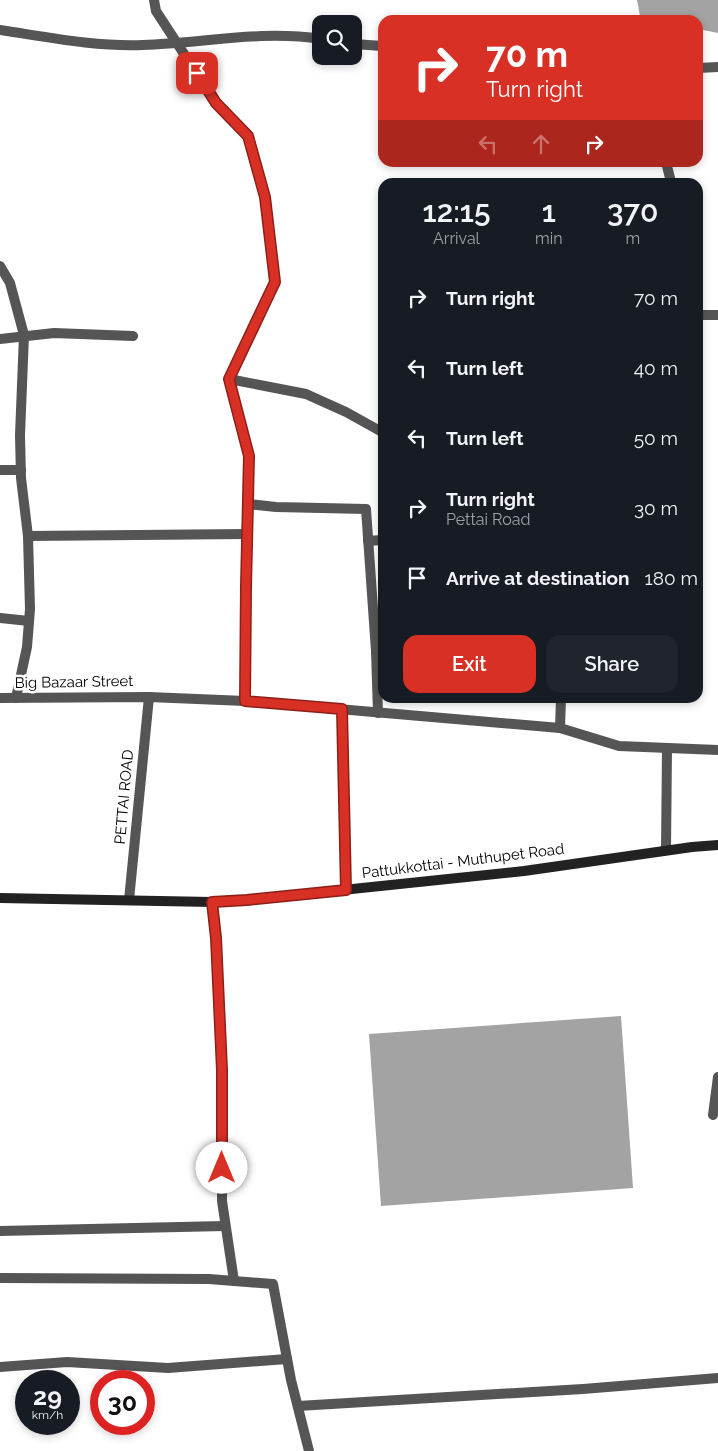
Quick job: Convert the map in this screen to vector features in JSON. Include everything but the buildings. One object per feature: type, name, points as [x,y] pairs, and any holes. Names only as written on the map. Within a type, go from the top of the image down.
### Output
[{"type":"main road","name":"Pattukkottai - Muthupet Road","points":[[0,898],[212,902],[247,900],[524,871],[666,850],[718,845]]},
{"type":"street","points":[[154,0],[156,11],[216,103],[248,136],[265,197],[275,282],[229,379],[249,456],[245,701]]},
{"type":"street","points":[[0,30],[117,45],[228,37],[293,35],[312,38]]},
{"type":"street","points":[[362,45],[378,46]]},
{"type":"street","points":[[703,68],[718,67]]},
{"type":"street","points":[[0,266],[10,283],[24,336],[20,435],[21,470],[28,536],[29,621],[27,647],[16,698]]},
{"type":"street","points":[[703,315],[718,315]]},
{"type":"street","points":[[0,338],[54,333],[133,336]]},
{"type":"street","points":[[229,379],[306,394],[346,412],[378,430]]},
{"type":"street","points":[[0,470],[21,470]]},
{"type":"street","points":[[248,504],[366,509],[376,651],[378,713]]},
{"type":"street","points":[[28,536],[247,534]]},
{"type":"street","points":[[368,540],[378,540]]},
{"type":"street","points":[[0,618],[29,621]]},
{"type":"street","points":[[149,697],[245,701],[560,728],[619,746],[718,750]]},
{"type":"street","name":"Big Bazaar Street","points":[[0,698],[149,697]]},
{"type":"street","name":"PETTAI ROAD","points":[[130,900],[149,697]]},
{"type":"street","points":[[560,728],[561,703]]},
{"type":"street","points":[[342,709],[346,890]]},
{"type":"street","points":[[666,850],[667,748]]},
{"type":"street","points":[[212,902],[216,938],[222,1070],[222,1201],[234,1281]]},
{"type":"street","points":[[713,1115],[718,1077]]},
{"type":"street","points":[[0,1231],[225,1226]]},
{"type":"street","points":[[0,1278],[208,1279],[273,1284],[287,1359],[309,1451]]},
{"type":"street","points":[[0,1367],[68,1362],[168,1368],[287,1359]]},
{"type":"street","points":[[298,1406],[582,1389],[718,1378]]},
{"type":"shaded area","points":[[637,0],[718,0],[718,33],[703,30],[703,15],[640,15]]},
{"type":"shaded area","points":[[621,1016],[633,1188],[381,1206],[369,1034]]},
{"type":"route","points":[[197,73],[216,103],[248,136],[265,197],[275,282],[229,379],[249,456],[245,701],[342,709],[346,890],[212,902],[216,938],[222,1070],[222,1168]]}]
